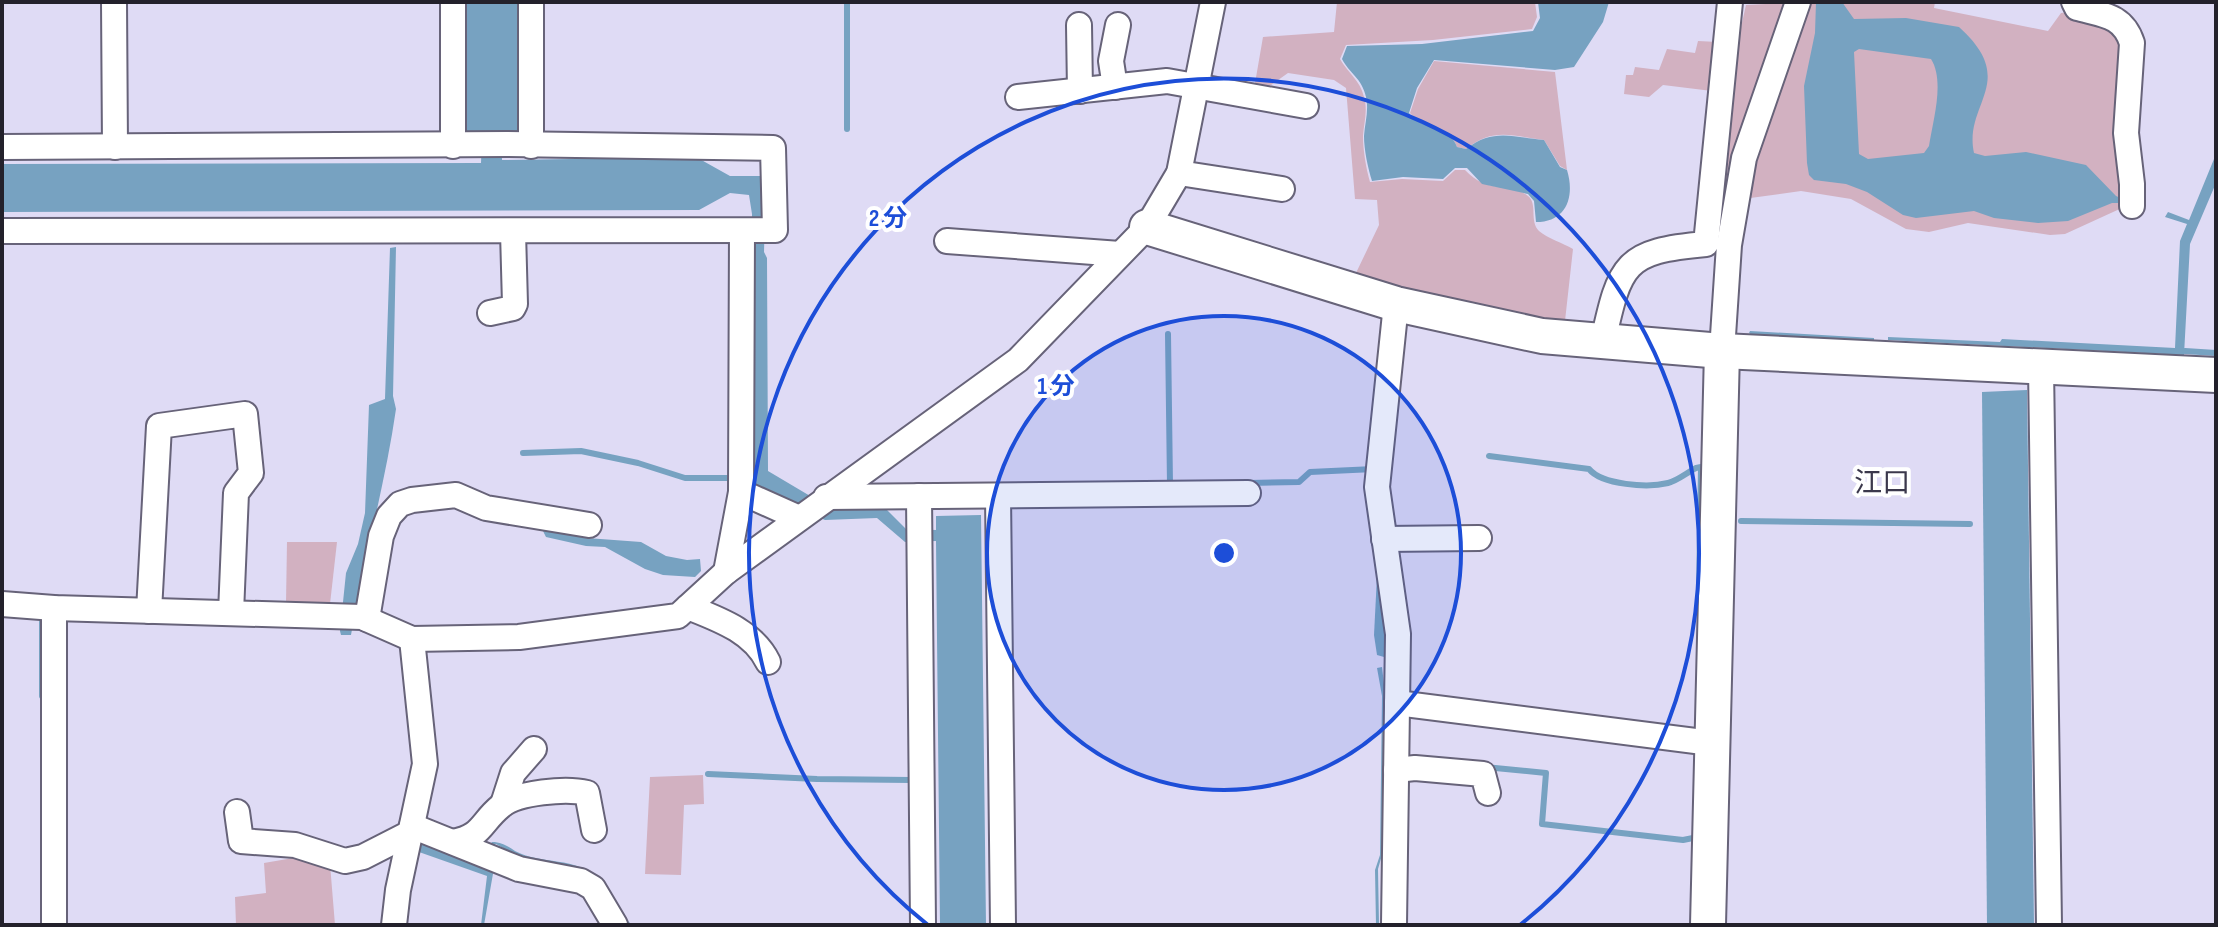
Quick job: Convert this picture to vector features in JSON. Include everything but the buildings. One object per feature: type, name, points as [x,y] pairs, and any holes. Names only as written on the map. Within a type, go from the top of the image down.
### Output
[{"type":"street","points":[[114,2],[115,147]]},
{"type":"street","points":[[453,2],[463,146]]},
{"type":"street","points":[[531,2],[531,146]]},
{"type":"street","points":[[2,604],[362,617],[412,639],[519,637],[678,616],[726,572],[1018,360],[1147,227],[1179,173],[1213,2]]},
{"type":"street","points":[[1603,341],[1615,288],[1628,266],[1650,252],[1706,244],[1730,2]]},
{"type":"street","points":[[1708,925],[1722,351],[1729,245],[1744,158],[1798,2]]},
{"type":"street","points":[[2074,2],[2077,8],[2115,19],[2127,29],[2132,43],[2126,133],[2132,206]]},
{"type":"street","points":[[1079,25],[1080,91]]},
{"type":"street","points":[[1115,87],[1111,61],[1118,25]]},
{"type":"street","points":[[1018,97],[1167,81],[1306,106]]},
{"type":"street","points":[[2,147],[506,144],[773,148],[775,230],[2,231]]},
{"type":"street","points":[[1179,173],[1282,189]]},
{"type":"street","points":[[1147,227],[1396,304],[1542,336],[1722,351],[2216,375]]},
{"type":"street","points":[[726,572],[741,492],[742,231]]},
{"type":"street","points":[[490,313],[513,308],[515,304],[513,232]]},
{"type":"street","points":[[947,241],[1120,254]]},
{"type":"street","points":[[1394,925],[1398,634],[1377,487],[1396,304]]},
{"type":"street","points":[[2041,367],[2049,925]]},
{"type":"street","points":[[149,611],[159,426],[245,414],[251,473],[236,493],[231,613]]},
{"type":"street","points":[[741,492],[799,518]]},
{"type":"street","points":[[826,497],[1248,493]]},
{"type":"street","points":[[367,619],[381,536],[389,516],[400,504],[456,495],[486,508],[589,525]]},
{"type":"street","points":[[919,496],[923,925]]},
{"type":"street","points":[[998,496],[1003,925]]},
{"type":"street","points":[[1384,539],[1479,538]]},
{"type":"street","points":[[688,607],[727,622],[761,648],[768,662]]},
{"type":"street","points":[[54,608],[54,925]]},
{"type":"street","points":[[394,925],[425,764],[412,639]]},
{"type":"street","points":[[1397,703],[1711,743]]},
{"type":"street","points":[[453,842],[469,839],[480,832],[503,804],[513,773],[534,749]]},
{"type":"street","points":[[1396,770],[1415,768],[1483,774],[1488,793]]},
{"type":"street","points":[[503,804],[512,799],[571,789],[587,793],[594,830]]},
{"type":"street","points":[[237,812],[241,841],[295,845],[345,861],[363,857],[411,830],[453,842],[519,869],[581,881],[593,888],[615,925]]},
{"type":"shaded area","points":[[1337,2],[1535,2],[1537,17],[1532,29],[1433,40],[1346,45],[1340,59],[1357,81],[1364,97],[1363,136],[1370,182],[1402,179],[1443,181],[1455,170],[1465,170],[1482,183],[1513,189],[1528,196],[1533,203],[1534,222],[1539,231],[1573,249],[1565,321],[1355,281],[1379,225],[1377,200],[1355,199],[1346,88],[1334,80],[1288,73],[1264,90],[1254,89],[1263,37],[1334,32]]},
{"type":"shaded area","points":[[1802,2],[1935,2],[1934,8],[2048,31],[2061,13],[2072,12],[2123,37],[2124,207],[2065,234],[2050,235],[1968,223],[1929,232],[1906,229],[1851,199],[1801,191],[1743,199]]},
{"type":"shaded area","points":[[1786,3],[1723,232],[1714,232],[1730,76],[1746,5]]},
{"type":"shaded area","points":[[1698,41],[1718,42],[1712,91],[1663,85],[1649,97],[1624,94],[1626,75],[1633,75],[1635,67],[1659,70],[1667,49],[1695,53]]},
{"type":"shaded area","points":[[1434,61],[1555,72],[1567,170],[1560,166],[1544,140],[1494,135],[1466,149],[1457,147],[1449,135],[1415,118],[1410,113],[1418,89]]},
{"type":"shaded area","points":[[287,542],[337,542],[330,604],[286,603]]},
{"type":"shaded area","points":[[703,775],[704,804],[684,805],[681,875],[645,874],[650,777]]},
{"type":"shaded area","points":[[299,857],[330,864],[335,925],[236,925],[235,897],[266,893],[264,863]]},
{"type":"water","points":[[460,2],[518,2],[518,131],[501,132],[502,160],[696,157],[730,176],[766,176],[764,252],[767,258],[768,471],[827,506],[883,506],[906,529],[936,530],[936,516],[981,515],[986,925],[940,925],[936,541],[905,542],[877,518],[825,520],[783,502],[750,483],[752,214],[749,195],[730,193],[699,210],[2,212],[2,164],[481,163],[482,138],[463,132]]},
{"type":"water","points":[[1538,2],[1609,2],[1603,22],[1574,67],[1555,70],[1434,60],[1417,88],[1409,113],[1421,123],[1448,135],[1457,147],[1466,149],[1494,136],[1544,140],[1560,167],[1567,170],[1569,198],[1562,212],[1555,218],[1536,222],[1534,201],[1528,194],[1482,184],[1467,168],[1455,168],[1443,179],[1403,177],[1372,181],[1364,141],[1366,97],[1362,85],[1342,59],[1347,46],[1422,44],[1533,31],[1540,18]]},
{"type":"water","points":[[1816,2],[1842,2],[1854,19],[1906,18],[1959,27],[1977,46],[1986,63],[1988,78],[1973,135],[1974,153],[1985,156],[2026,152],[2086,165],[2116,196],[2125,200],[2068,221],[2038,223],[1994,218],[1974,211],[1916,218],[1903,215],[1867,192],[1846,184],[1814,180],[1809,175],[1807,163],[1804,86],[1815,33]],"holes":[[[1859,49],[1931,59],[1938,89],[1929,146],[1924,153],[1868,159],[1859,154],[1854,52]]]},
{"type":"water","points":[[2216,146],[2216,183],[2190,244],[2184,355],[1888,340],[1888,337],[2000,342],[2002,339],[2175,348],[2180,241],[2187,224],[2165,217],[2168,212],[2189,220],[2214,159]]},
{"type":"water","points":[[396,247],[393,396],[396,409],[351,635],[341,635],[346,573],[358,544],[365,513],[369,405],[385,399],[390,248]]},
{"type":"water","points":[[1750,331],[1874,338],[1874,340],[1752,335]]},
{"type":"water","points":[[2027,390],[2034,925],[1987,925],[1982,392]]},
{"type":"water","points":[[553,528],[587,538],[641,542],[666,556],[700,559],[701,571],[695,577],[663,575],[645,569],[605,547],[546,537],[543,531]]},
{"type":"water","points":[[1377,576],[1388,649],[1384,657],[1377,655],[1374,635]]},
{"type":"water","points":[[1382,667],[1385,693],[1382,855],[1378,869],[1379,925],[1376,925],[1375,870],[1380,855],[1382,696],[1377,668]]},
{"type":"water","points":[[421,837],[494,868],[484,925],[481,925],[487,876],[419,852]]},
{"type":"water","points":[[492,842],[525,855],[569,864],[590,872],[604,884],[632,925],[627,925],[578,871],[512,853],[496,844],[488,847]]},
{"type":"waterway","points":[[847,2],[847,129]]},
{"type":"waterway","points":[[1168,334],[1170,485]]},
{"type":"waterway","points":[[2185,351],[2216,353]]},
{"type":"waterway","points":[[523,453],[581,451],[638,463],[685,478],[731,478]]},
{"type":"waterway","points":[[1489,456],[1589,469],[1604,479],[1638,485],[1668,483],[1701,467],[1699,596]]},
{"type":"waterway","points":[[1249,483],[1299,482],[1310,472],[1374,469]]},
{"type":"waterway","points":[[1741,521],[1970,524]]},
{"type":"waterway","points":[[42,620],[42,696]]},
{"type":"waterway","points":[[1485,767],[1546,773],[1542,824],[1683,840],[1693,838]]},
{"type":"waterway","points":[[708,774],[911,780]]},
{"type":"district","name":"江口","points":[[1882,482]]}]
